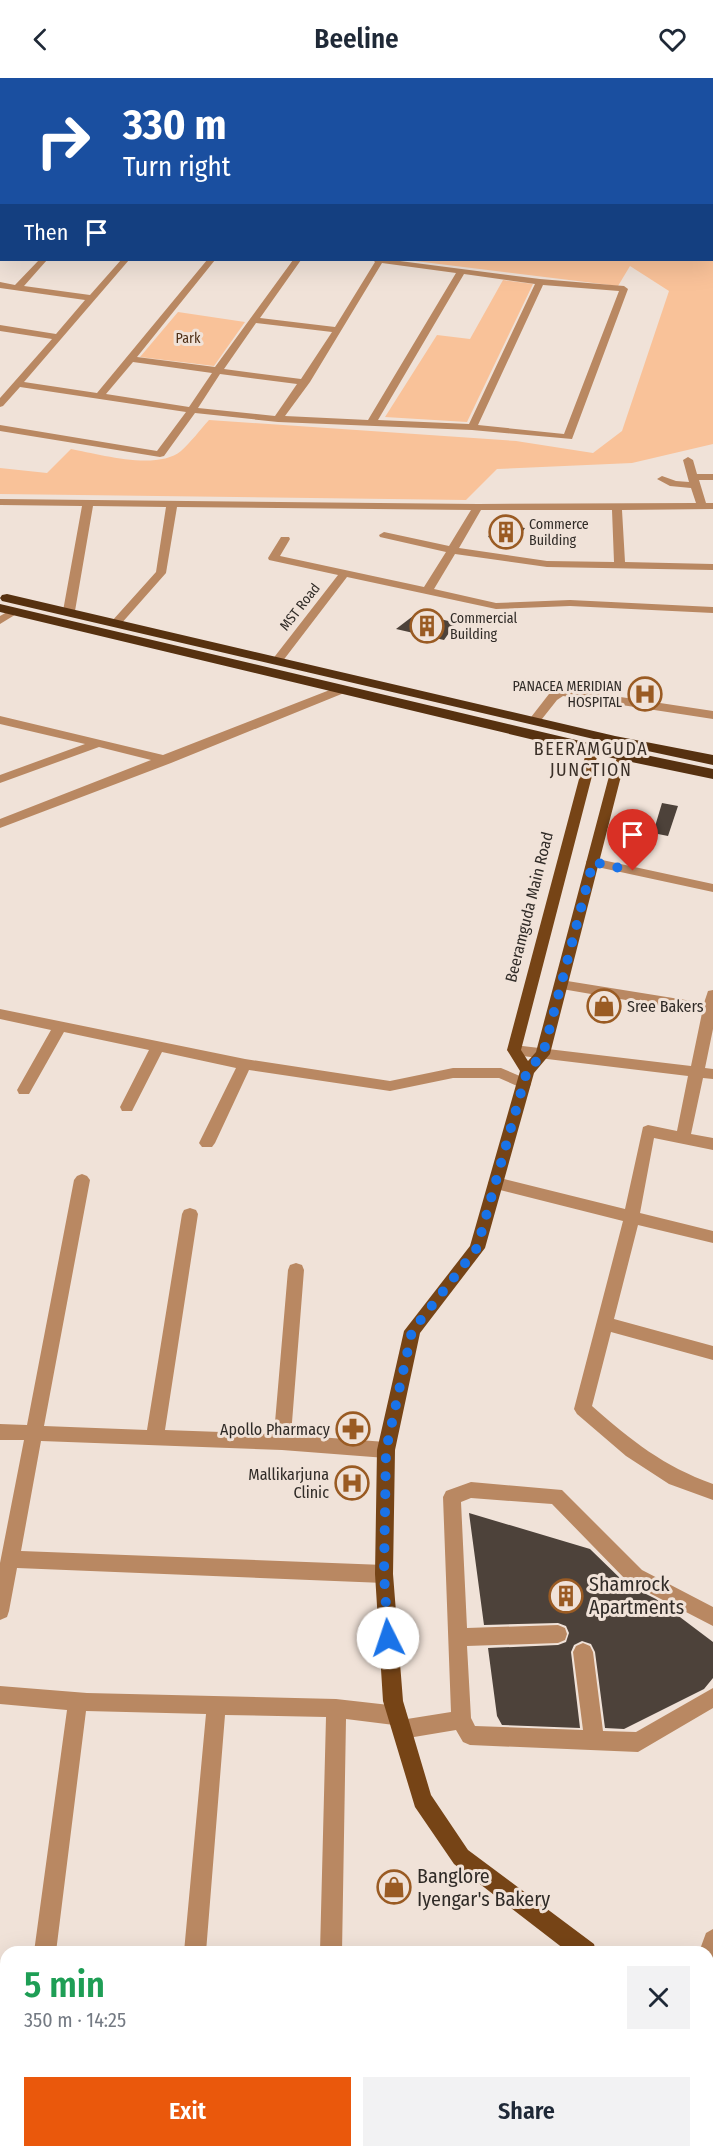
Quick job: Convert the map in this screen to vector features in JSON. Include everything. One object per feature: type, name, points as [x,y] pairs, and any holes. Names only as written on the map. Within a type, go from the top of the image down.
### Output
[{"type":"highway","points":[[0,596],[534,721],[713,760]]},
{"type":"highway","points":[[7,610],[593,750],[713,774]]},
{"type":"highway","points":[[141,642],[152,631]]},
{"type":"highway","points":[[176,651],[185,639]]},
{"type":"main road","name":"Beeramguda Main Road","points":[[514,1050],[593,750]]},
{"type":"main road","points":[[578,1946],[461,1857],[422,1800],[393,1701],[384,1574],[386,1450],[412,1331],[477,1248],[526,1078],[543,1054],[614,780],[623,756]]},
{"type":"main road","points":[[514,1050],[526,1078]]},
{"type":"street","points":[[17,288],[42,261]]},
{"type":"street","points":[[0,404],[124,261]]},
{"type":"street","points":[[100,396],[210,261]]},
{"type":"street","points":[[0,428],[160,454],[296,261]]},
{"type":"street","points":[[278,419],[338,330],[378,261]]},
{"type":"street","points":[[17,384],[191,410],[278,419],[472,427],[568,436],[624,289],[540,282],[387,261]]},
{"type":"street","points":[[371,423],[462,271]]},
{"type":"street","points":[[472,427],[540,282]]},
{"type":"street","points":[[0,285],[90,298]]},
{"type":"street","points":[[254,320],[338,330]]},
{"type":"street","points":[[0,328],[58,337]]},
{"type":"street","points":[[130,359],[305,381]]},
{"type":"street","points":[[0,502],[707,507],[694,481],[688,460]]},
{"type":"street","points":[[662,479],[674,484],[713,477]]},
{"type":"street","points":[[69,611],[88,502]]},
{"type":"street","points":[[116,623],[161,573],[172,504]]},
{"type":"street","points":[[428,590],[478,507]]},
{"type":"street","points":[[617,507],[620,565]]},
{"type":"street","points":[[384,535],[452,550],[547,564],[713,567]]},
{"type":"street","points":[[285,539],[273,558],[496,606],[570,603],[713,610]]},
{"type":"street","name":"MST Road","points":[[278,660],[345,573]]},
{"type":"street","points":[[0,621],[7,610]]},
{"type":"street","points":[[0,824],[167,760],[339,690]]},
{"type":"street","points":[[534,721],[553,697],[561,692],[713,715]]},
{"type":"street","points":[[0,720],[167,760]]},
{"type":"street","points":[[0,779],[99,744]]},
{"type":"street","points":[[593,862],[713,888]]},
{"type":"street","points":[[561,985],[712,1005],[683,1137]]},
{"type":"street","points":[[0,1014],[245,1064],[390,1086],[453,1073],[501,1073],[526,1078]]},
{"type":"street","points":[[24,1090],[60,1026]]},
{"type":"street","points":[[127,1107],[158,1046]]},
{"type":"street","points":[[514,1050],[713,1074]]},
{"type":"street","points":[[207,1143],[245,1064]]},
{"type":"street","points":[[713,1144],[648,1131],[632,1216],[584,1409],[632,1451],[675,1478],[713,1492]]},
{"type":"street","points":[[0,1611],[82,1180]]},
{"type":"street","points":[[496,1183],[713,1236]]},
{"type":"street","points":[[155,1437],[190,1214]]},
{"type":"street","points":[[282,1442],[296,1270]]},
{"type":"street","points":[[605,1323],[713,1353]]},
{"type":"street","points":[[0,1432],[282,1442],[386,1450]]},
{"type":"street","points":[[713,1617],[634,1576],[556,1496],[471,1490],[452,1497],[462,1720],[470,1735],[638,1742],[713,1697]]},
{"type":"street","points":[[10,1559],[384,1574]]},
{"type":"street","points":[[458,1637],[558,1634]]},
{"type":"street","points":[[583,1652],[594,1740]]},
{"type":"street","points":[[0,1695],[78,1701],[336,1708],[400,1722],[462,1720]]},
{"type":"street","points":[[46,1946],[78,1701]]},
{"type":"street","points":[[196,1946],[216,1706]]},
{"type":"street","points":[[331,1946],[336,1708]]},
{"type":"green space","points":[[415,261],[713,261],[713,444],[632,463],[497,469],[466,500],[0,494],[0,468],[47,473],[71,449],[111,457],[157,460],[181,451],[209,420],[516,441],[593,453],[622,431],[669,291],[630,266],[618,286]]},
{"type":"green space","points":[[503,280],[533,284],[467,422],[385,417],[437,335],[470,339]]},
{"type":"green space","name":"Park","points":[[178,312],[245,322],[214,366],[140,357]]},
{"type":"building","name":"Commerce Building","points":[[497,523],[525,528],[514,545],[488,537]]},
{"type":"building","name":"Commercial Building","points":[[417,613],[456,623],[444,640],[396,629]]},
{"type":"building","points":[[662,803],[678,806],[668,836],[653,833]]},
{"type":"building","name":"Shamrock Apartments","points":[[469,1513],[590,1549],[626,1584],[656,1599],[713,1642],[713,1678],[704,1689],[624,1729],[605,1728],[595,1652],[591,1644],[582,1641],[574,1645],[571,1652],[580,1728],[502,1725],[497,1716],[488,1648],[558,1645],[566,1642],[569,1633],[566,1626],[558,1623],[484,1625]]},
{"type":"place","name":"Commerce Building","points":[[506,532]]},
{"type":"place","name":"Commercial Building","points":[[427,626]]},
{"type":"place","name":"PANACEA MERIDIAN HOSPITAL","points":[[645,694]]},
{"type":"place","name":"Sree Bakers","points":[[604,1006]]},
{"type":"place","name":"Apollo Pharmacy","points":[[353,1429]]},
{"type":"place","name":"Mallikarjuna Clinic","points":[[352,1483]]},
{"type":"place","name":"Shamrock Apartments","points":[[566,1596]]},
{"type":"place","name":"Banglore Iyengar's Bakery","points":[[394,1887]]},
{"type":"district","name":"BEERAMGUDA JUNCTION","points":[[591,759]]},
{"type":"route","points":[[388,1638],[384,1574],[386,1450],[412,1331],[477,1248],[527,1071],[543,1054],[593,862],[633,871]]}]
